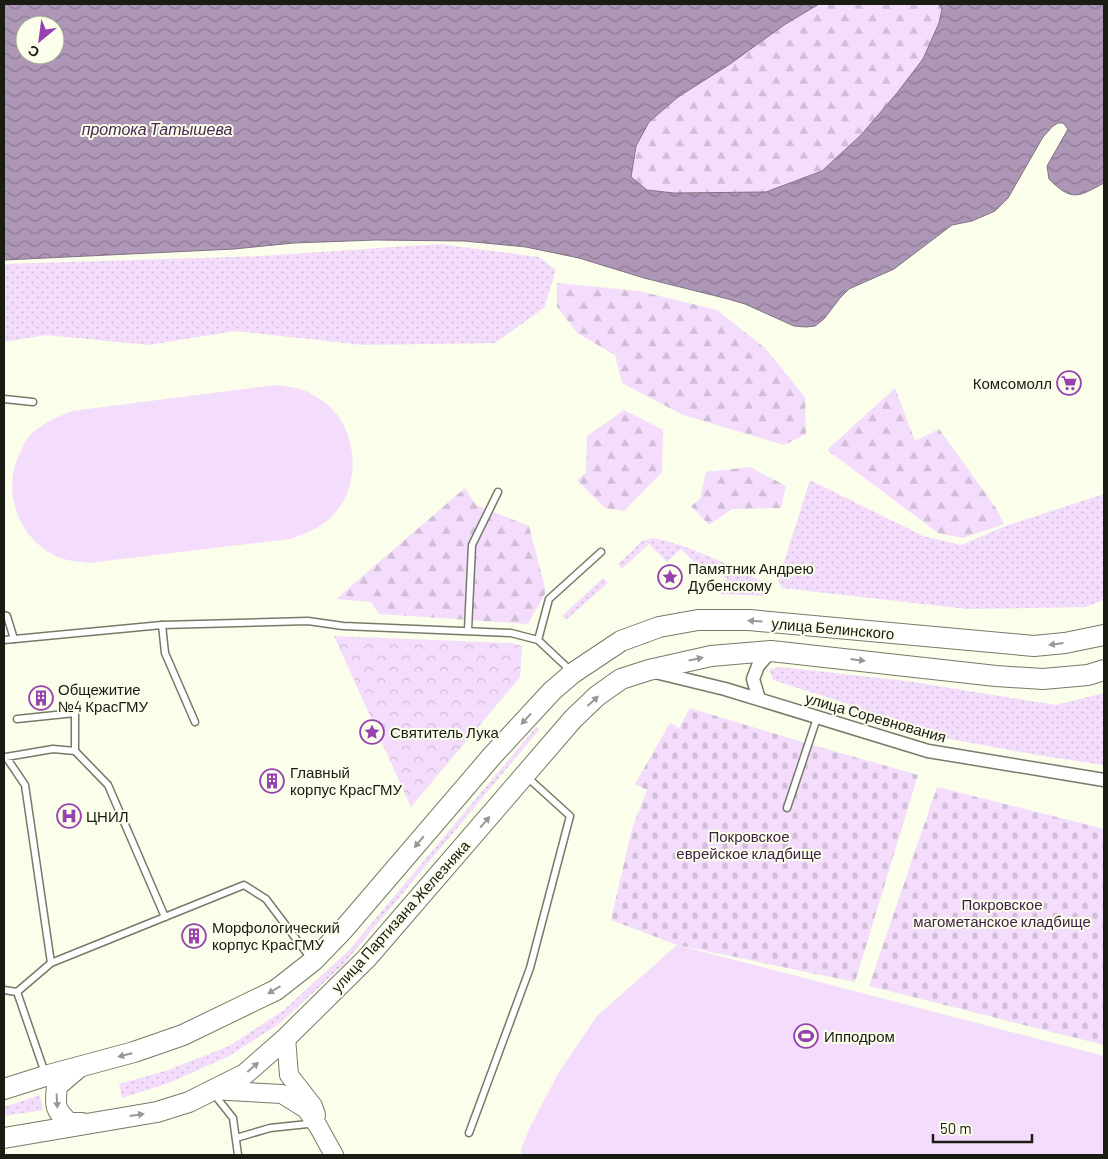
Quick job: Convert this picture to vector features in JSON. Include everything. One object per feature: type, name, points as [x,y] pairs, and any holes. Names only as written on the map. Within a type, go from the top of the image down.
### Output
[{"type":"main road","name":"улица Белинского","points":[[573,672],[621,641],[659,627],[698,620],[749,620],[1034,646],[1065,643],[1104,635]]},
{"type":"main road","name":"улица Белинского","points":[[649,670],[711,656],[771,651],[1043,680],[1088,675],[1104,670]]},
{"type":"main road","name":"улица Партизана Железняка","points":[[4,1138],[157,1112],[189,1102],[245,1074],[286,1038],[367,958],[573,720],[597,696],[621,679],[649,670]]},
{"type":"main road","points":[[4,1089],[134,1052],[183,1035],[276,990],[313,961],[349,923],[514,732],[552,691],[573,672]]},
{"type":"main road","points":[[80,1066],[71,1076],[57,1086],[55,1105],[59,1114],[69,1123],[88,1123]]},
{"type":"street","points":[[759,699],[754,679],[758,666],[771,651]]},
{"type":"street","name":"улица Соревнования","points":[[649,670],[759,699],[928,751],[1104,780]]},
{"type":"street","points":[[286,1038],[289,1075],[313,1106],[318,1126]]},
{"type":"street","points":[[211,1090],[282,1094],[306,1109],[334,1155]]},
{"type":"lane","points":[[4,399],[33,402]]},
{"type":"lane","points":[[468,630],[472,545],[498,492]]},
{"type":"lane","points":[[538,640],[549,599],[601,552]]},
{"type":"lane","points":[[4,615],[7,616],[14,639]]},
{"type":"lane","points":[[4,640],[162,626],[308,621],[343,626],[511,633],[538,640],[573,672]]},
{"type":"lane","points":[[162,626],[165,653],[195,722]]},
{"type":"lane","points":[[17,719],[75,713],[75,751]]},
{"type":"lane","points":[[787,808],[818,718]]},
{"type":"lane","points":[[51,963],[25,785],[5,757],[53,749],[75,751],[108,785],[165,916]]},
{"type":"lane","points":[[469,1133],[530,968],[570,816],[526,775]]},
{"type":"lane","points":[[4,990],[17,992],[51,963],[244,884],[266,899],[313,961]]},
{"type":"lane","points":[[17,992],[46,1076]]},
{"type":"lane","points":[[211,1090],[234,1118],[238,1155]]},
{"type":"lane","points":[[236,1138],[270,1128],[308,1124],[318,1126]]},
{"type":"green space","points":[[819,4],[939,4],[942,9],[939,23],[923,59],[861,135],[822,171],[766,192],[674,193],[647,190],[631,177],[636,146],[649,122],[678,97],[730,64],[784,25]]},
{"type":"green space","points":[[439,244],[539,257],[556,270],[544,308],[495,343],[363,345],[235,331],[149,345],[46,335],[4,342],[4,264],[261,256]]},
{"type":"green space","points":[[557,283],[639,291],[717,310],[765,348],[805,397],[806,434],[784,445],[683,415],[622,383],[615,355],[577,333],[557,307]]},
{"type":"green space","points":[[276,385],[302,390],[326,403],[338,416],[350,443],[352,473],[349,488],[335,513],[314,529],[290,539],[88,563],[58,557],[44,549],[23,526],[13,498],[12,483],[15,468],[27,439],[48,422],[72,411]]},
{"type":"green space","points":[[895,388],[915,441],[939,429],[996,508],[1004,524],[963,538],[938,533],[827,450]]},
{"type":"green space","points":[[624,410],[663,430],[662,472],[624,511],[605,508],[577,480],[586,473],[587,436]]},
{"type":"green space","points":[[750,467],[786,486],[781,508],[732,509],[709,525],[691,506],[700,499],[706,472]]},
{"type":"green space","points":[[810,480],[923,536],[961,545],[1008,525],[1104,494],[1104,600],[1086,607],[967,609],[782,588],[778,581]]},
{"type":"green space","points":[[465,488],[476,505],[529,526],[546,592],[528,624],[379,614],[371,602],[336,599]]},
{"type":"green space","points":[[653,538],[681,545],[766,583],[767,596],[721,594],[723,583],[727,579],[710,563],[699,574],[694,569],[697,565],[681,549],[667,562],[649,544],[622,569],[618,564],[642,541]]},
{"type":"green space","points":[[603,578],[608,583],[566,620],[562,616]]},
{"type":"green space","points":[[334,636],[511,643],[522,646],[520,677],[411,807]]},
{"type":"green space","points":[[781,667],[907,681],[1056,705],[1104,693],[1104,765],[918,733],[861,717],[848,704],[773,680],[769,669]]},
{"type":"green space","name":"Покровское еврейское кладбище","points":[[690,708],[918,775],[855,982],[677,945],[611,920],[632,829],[647,790],[635,784],[670,723],[679,728]]},
{"type":"green space","points":[[536,727],[539,730],[343,965],[279,1024],[229,1056],[169,1083],[122,1098],[119,1084],[168,1070],[229,1046],[284,1010],[349,950]]},
{"type":"green space","name":"Покровское магометанское кладбище","points":[[937,787],[1104,829],[1104,1045],[869,986]]},
{"type":"green space","name":"Ипподром","points":[[677,945],[1104,1056],[1104,1155],[521,1155],[521,1149],[530,1127],[559,1072],[597,1016]]},
{"type":"green space","points":[[40,1095],[43,1110],[4,1116],[4,1107]]},
{"type":"water","name":"протока Татышева","points":[[4,4],[819,4],[784,25],[730,64],[678,97],[649,122],[636,146],[631,177],[647,190],[674,193],[766,192],[822,171],[861,135],[923,59],[939,23],[942,9],[939,4],[1104,4],[1104,183],[1088,192],[1075,195],[1064,191],[1049,179],[1047,166],[1068,129],[1063,123],[1058,123],[1043,137],[1008,198],[995,211],[972,221],[952,225],[894,269],[849,289],[824,319],[815,326],[794,326],[745,304],[644,278],[579,258],[526,247],[464,241],[376,240],[294,243],[234,249],[4,260]]},
{"type":"place","name":"Комсомолл","points":[[1069,383]]},
{"type":"place","name":"Памятник Андрею Дубенскому","points":[[670,577]]},
{"type":"place","name":"Общежитие №4 КрасГМУ","points":[[41,698]]},
{"type":"place","name":"Святитель Лука","points":[[372,732]]},
{"type":"place","name":"Главный корпус КрасГМУ","points":[[272,781]]},
{"type":"place","name":"ЦНИЛ","points":[[69,816]]},
{"type":"place","name":"Морфологический корпус КрасГМУ","points":[[194,936]]},
{"type":"place","name":"Ипподром","points":[[806,1036]]}]
